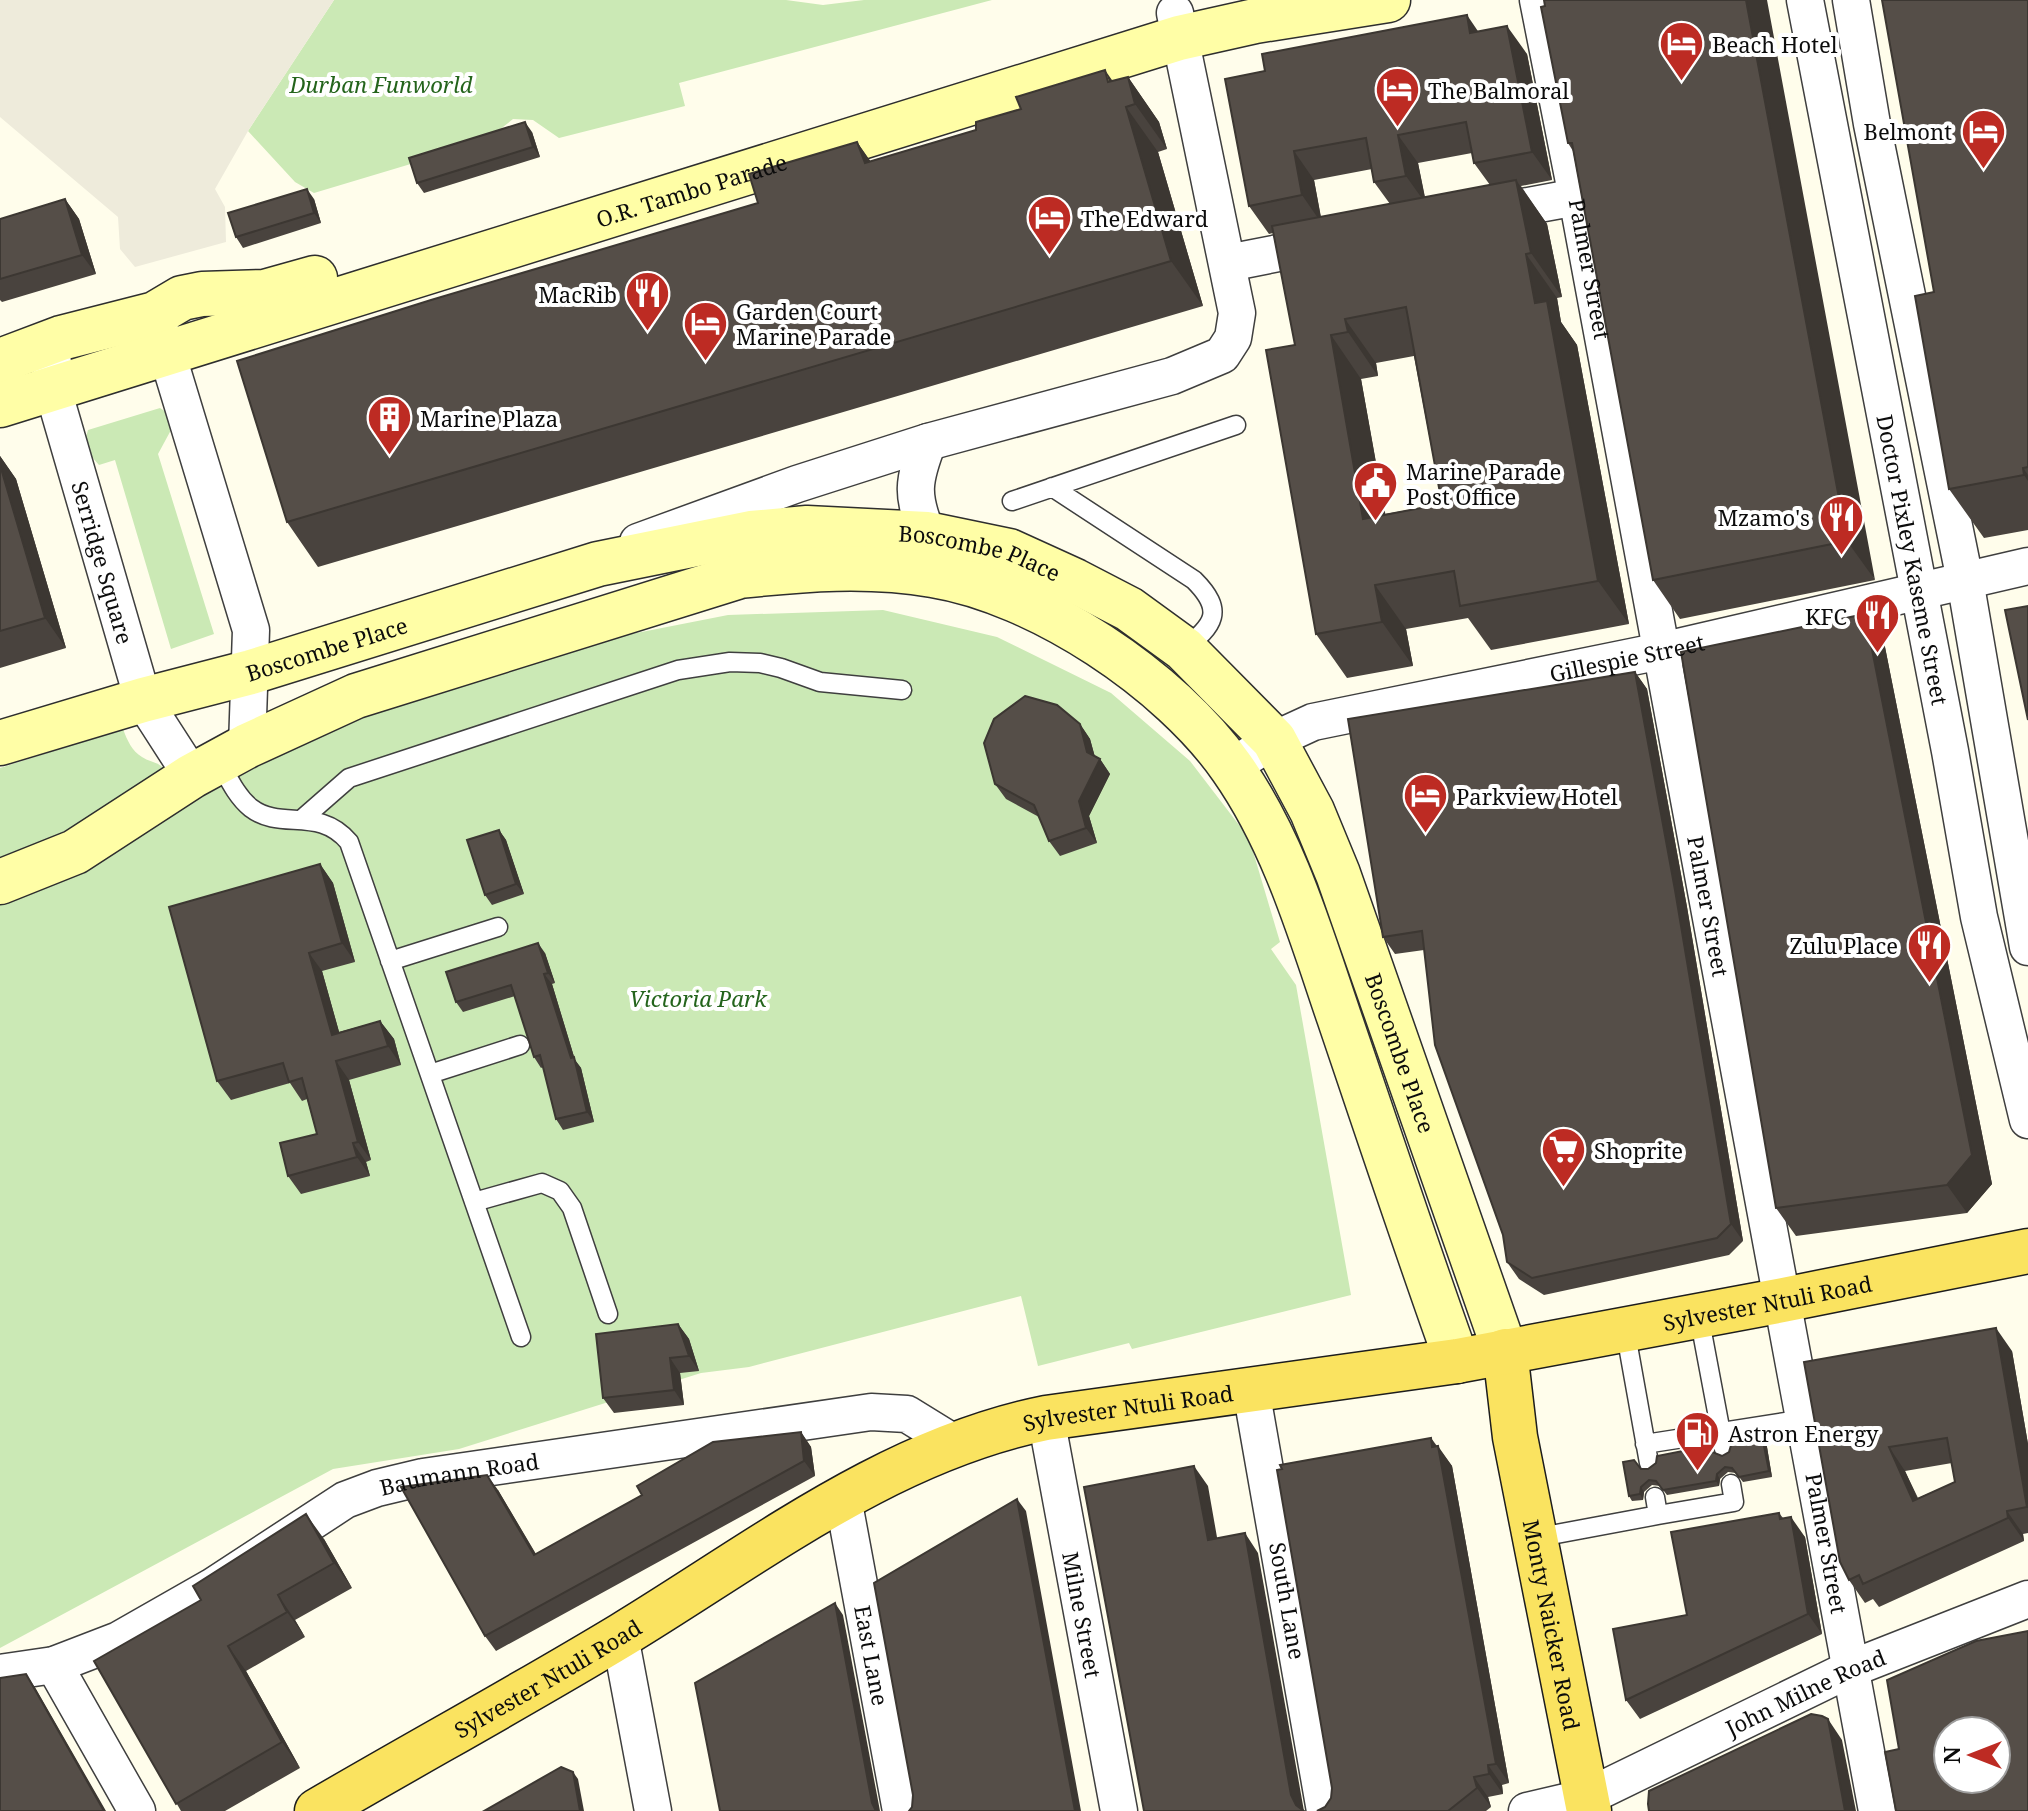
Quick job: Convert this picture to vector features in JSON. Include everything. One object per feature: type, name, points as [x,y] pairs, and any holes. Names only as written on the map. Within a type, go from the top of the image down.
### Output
[{"type":"main road","name":"Sylvester Ntuli Road","points":[[334,1806],[620,1636],[843,1498],[954,1443],[1007,1426],[1046,1418],[1457,1361],[2028,1251]]},
{"type":"main road","name":"Monty Naicker Road","points":[[1505,1351],[1515,1437],[1584,1806]]},
{"type":"main road","name":"Monty Naicker Road","points":[[1457,1361],[1515,1437]]},
{"type":"street","name":"O.R. Tambo Parade","points":[[0,405],[53,390],[162,334],[850,151],[1043,90],[1229,0]]},
{"type":"street","name":"O.R. Tambo Parade","points":[[162,334],[182,298],[202,294],[252,293],[290,286],[1072,41],[1177,26],[1255,21],[1388,0]]},
{"type":"street","name":"Palmer Street","points":[[1538,0],[1877,1811]]},
{"type":"street","name":"Doctor Pixley Kaseme Street","points":[[1805,0],[1979,917],[2028,1120]]},
{"type":"street","name":"Doctor Pixley Kaseme Street","points":[[1851,0],[1874,137],[1965,580],[2028,947]]},
{"type":"street","points":[[598,564],[642,540],[689,522],[869,461],[1172,376],[1222,355],[1233,338],[1237,313],[1177,26]]},
{"type":"street","points":[[1456,220],[1577,197]]},
{"type":"street","points":[[1228,263],[1349,240]]},
{"type":"street","name":"O.R. Tambo Parade","points":[[0,361],[61,338],[162,334]]},
{"type":"street","points":[[162,334],[251,630],[251,672],[219,761]]},
{"type":"street","name":"Serridge Square","points":[[61,338],[51,367],[53,390],[143,700],[219,761]]},
{"type":"street","points":[[927,534],[916,506],[914,491],[916,473],[928,442]]},
{"type":"street","points":[[869,461],[914,491]]},
{"type":"street","name":"Boscombe Place","points":[[0,743],[143,700],[251,672],[598,564],[751,533],[807,528],[927,534],[1009,551],[1129,609],[1184,649],[1274,740],[1312,811],[1338,874],[1505,1351]]},
{"type":"street","name":"Gillespie Street","points":[[1231,767],[1274,740],[1313,722],[1661,651],[2028,566]]},
{"type":"street","name":"Boscombe Place","points":[[0,882],[75,852],[219,761],[356,696],[740,576],[795,570],[887,569],[936,575],[985,589],[1046,613],[1155,685],[1231,767],[1268,829],[1300,904],[1457,1361]]},
{"type":"street","points":[[1372,1112],[1380,1097],[1383,1078],[1374,1007],[1374,981]]},
{"type":"street","name":"South Lane","points":[[1251,1390],[1325,1811]]},
{"type":"street","name":"Baumann Road","points":[[0,1673],[54,1665],[119,1640],[166,1615],[311,1520],[345,1500],[377,1488],[423,1477],[871,1412],[907,1414],[954,1443]]},
{"type":"street","name":"Milne Street","points":[[1046,1418],[1119,1811]]},
{"type":"street","name":"East Lane","points":[[843,1498],[901,1811]]},
{"type":"street","name":"John Milne Road","points":[[1527,1811],[1531,1808],[1584,1806],[1850,1669],[2028,1599]]},
{"type":"street","points":[[620,1636],[653,1811]]},
{"type":"street","points":[[54,1665],[137,1811]]},
{"type":"lane","points":[[1012,501],[1236,425]]},
{"type":"lane","points":[[1052,487],[1194,580],[1207,593],[1213,603],[1213,616],[1202,634],[1184,649]]},
{"type":"lane","points":[[301,820],[349,778],[678,670],[730,662],[760,663],[820,682],[902,690]]},
{"type":"lane","points":[[219,761],[240,797],[253,810],[331,826],[349,842],[521,1337]]},
{"type":"lane","points":[[390,961],[498,927]]},
{"type":"lane","points":[[430,1074],[520,1045]]},
{"type":"lane","points":[[474,1202],[542,1183],[560,1191],[572,1208],[608,1314]]},
{"type":"lane","points":[[1699,1316],[1722,1440]]},
{"type":"lane","points":[[1625,1329],[1649,1463]]},
{"type":"lane","points":[[1645,1444],[1722,1440],[1804,1419]]},
{"type":"lane","points":[[1535,1538],[1657,1506],[1734,1502],[1731,1484]]},
{"type":"green space","name":"Durban Funworld","points":[[334,0],[786,0],[823,5],[864,0],[992,0],[679,83],[685,106],[559,138],[533,120],[513,119],[484,142],[314,193],[295,182],[248,131]]},
{"type":"green space","points":[[160,408],[166,412],[171,430],[158,454],[214,634],[171,649],[115,460],[99,465],[92,457],[86,437],[88,430]]},
{"type":"green space","name":"Victoria Park","points":[[883,610],[997,637],[1111,693],[1190,761],[1249,838],[1280,942],[1271,949],[1296,985],[1351,1295],[1132,1349],[1129,1343],[1038,1366],[1021,1296],[749,1367],[701,1373],[459,1449],[333,1469],[0,1648],[0,903],[338,723],[611,638],[728,615]]},
{"type":"green space","points":[[123,729],[135,752],[165,770],[45,843],[0,860],[0,768]]},
{"type":"shaded area","points":[[0,0],[334,0],[248,131],[215,189],[225,207],[226,242],[135,267],[120,249],[118,217],[0,117]]},
{"type":"building","points":[[1544,0],[1746,0],[1847,541],[1653,580],[1572,143],[1568,143],[1541,7],[1545,6]]},
{"type":"building","name":"Belmont","points":[[1882,0],[2028,0],[2028,467],[2023,468],[2024,475],[1949,489],[1915,296],[1934,292]]},
{"type":"building","name":"The Balmoral","points":[[1467,15],[1470,33],[1507,26],[1532,152],[1474,163],[1466,122],[1398,135],[1406,176],[1374,182],[1366,138],[1294,151],[1302,195],[1249,206],[1225,79],[1265,71],[1262,54]]},
{"type":"building","points":[[1105,70],[1108,82],[1128,77],[1135,104],[1126,107],[1171,261],[287,522],[237,361],[758,203],[749,174],[857,142],[865,163],[976,130],[976,122],[1021,109],[1016,97]]},
{"type":"building","points":[[525,122],[533,147],[417,183],[409,158]]},
{"type":"building","points":[[1516,180],[1531,253],[1526,254],[1535,303],[1547,301],[1598,581],[1460,606],[1454,571],[1375,585],[1382,622],[1316,634],[1266,350],[1295,345],[1272,226]],"holes":[[[1406,307],[1442,504],[1363,519],[1331,335],[1348,332],[1345,319]]]},
{"type":"building","points":[[307,189],[314,213],[236,237],[228,213]]},
{"type":"building","points":[[65,199],[82,255],[0,279],[0,219]]},
{"type":"building","points":[[0,465],[45,618],[0,631]]},
{"type":"building","points":[[2028,606],[2028,720],[2005,610]]},
{"type":"building","points":[[1865,614],[1972,1155],[1947,1185],[1776,1208],[1681,652]]},
{"type":"building","points":[[1635,672],[1731,1224],[1717,1238],[1532,1278],[1507,1262],[1503,1235],[1435,1045],[1422,931],[1383,937],[1348,719]]},
{"type":"building","points":[[1025,696],[1057,705],[1080,724],[1087,752],[1100,759],[1079,801],[1086,828],[1049,841],[1034,805],[995,784],[984,743],[994,719]]},
{"type":"building","points":[[499,830],[516,884],[485,895],[467,840]]},
{"type":"building","points":[[320,864],[342,943],[309,953],[332,1035],[380,1021],[388,1046],[336,1061],[358,1142],[353,1143],[357,1157],[288,1176],[280,1143],[317,1134],[302,1078],[289,1082],[283,1063],[217,1081],[169,907]]},
{"type":"building","points":[[538,943],[548,973],[544,974],[571,1058],[574,1057],[587,1112],[556,1119],[540,1055],[534,1057],[511,985],[456,1002],[446,972]]},
{"type":"building","points":[[678,1324],[689,1356],[670,1358],[674,1390],[603,1398],[596,1334]]},
{"type":"building","points":[[1996,1328],[2027,1507],[2007,1511],[2008,1518],[1863,1584],[1859,1575],[1849,1580],[1840,1562],[1804,1362]],"holes":[[[1947,1438],[1955,1482],[1913,1501],[1889,1447]]]},
{"type":"building","points":[[801,1432],[804,1461],[485,1636],[401,1487],[487,1475],[534,1555],[642,1495],[637,1486],[713,1442]]},
{"type":"building","points":[[1762,1436],[1769,1471],[1739,1477],[1732,1468],[1725,1467],[1717,1474],[1716,1481],[1663,1490],[1656,1481],[1649,1480],[1641,1487],[1640,1494],[1629,1496],[1623,1462],[1634,1460],[1641,1469],[1648,1469],[1656,1463],[1657,1456],[1709,1446],[1712,1452],[1722,1456],[1729,1452],[1732,1442]]},
{"type":"building","points":[[1431,1438],[1432,1447],[1438,1446],[1496,1764],[1488,1765],[1489,1774],[1474,1777],[1477,1788],[1448,1811],[1317,1811],[1325,1807],[1331,1798],[1332,1788],[1277,1470],[1282,1469],[1280,1465]]},
{"type":"building","points":[[1194,1466],[1208,1540],[1245,1533],[1291,1795],[1296,1805],[1304,1811],[1144,1811],[1084,1487]]},
{"type":"building","points":[[1017,1499],[1075,1811],[909,1811],[913,1795],[874,1583]]},
{"type":"building","points":[[1779,1513],[1780,1519],[1791,1517],[1808,1614],[1626,1700],[1613,1629],[1687,1615],[1671,1532]]},
{"type":"building","points":[[306,1514],[334,1563],[278,1595],[287,1612],[228,1646],[282,1742],[176,1804],[94,1661],[201,1600],[193,1586]]},
{"type":"building","points":[[835,1603],[876,1811],[720,1811],[695,1683]]},
{"type":"building","points":[[2028,1631],[2028,1811],[1896,1811],[1885,1752],[1899,1749],[1887,1680],[1976,1641]]},
{"type":"building","points":[[26,1674],[104,1811],[0,1811],[0,1678]]},
{"type":"building","points":[[1811,1714],[1828,1719],[1845,1811],[1649,1811],[1649,1791]]},
{"type":"building","points":[[561,1767],[573,1772],[580,1811],[484,1811]]},
{"type":"place","name":"Beach Hotel","points":[[1681,83]]},
{"type":"place","name":"The Balmoral","points":[[1397,129]]},
{"type":"place","name":"Belmont","points":[[1983,170]]},
{"type":"place","name":"The Edward","points":[[1050,257]]},
{"type":"place","name":"MacRib","points":[[648,333]]},
{"type":"place","name":"Garden Court Marine Parade","points":[[705,363]]},
{"type":"place","name":"Marine Plaza","points":[[389,457]]},
{"type":"place","name":"Marine Parade Post Office","points":[[1375,523]]},
{"type":"place","name":"Mzamo's","points":[[1841,556]]},
{"type":"place","name":"KFC","points":[[1878,655]]},
{"type":"place","name":"Parkview Hotel","points":[[1425,835]]},
{"type":"place","name":"Zulu Place","points":[[1929,984]]},
{"type":"place","name":"Shoprite","points":[[1563,1189]]},
{"type":"place","name":"Astron Energy","points":[[1697,1472]]}]
